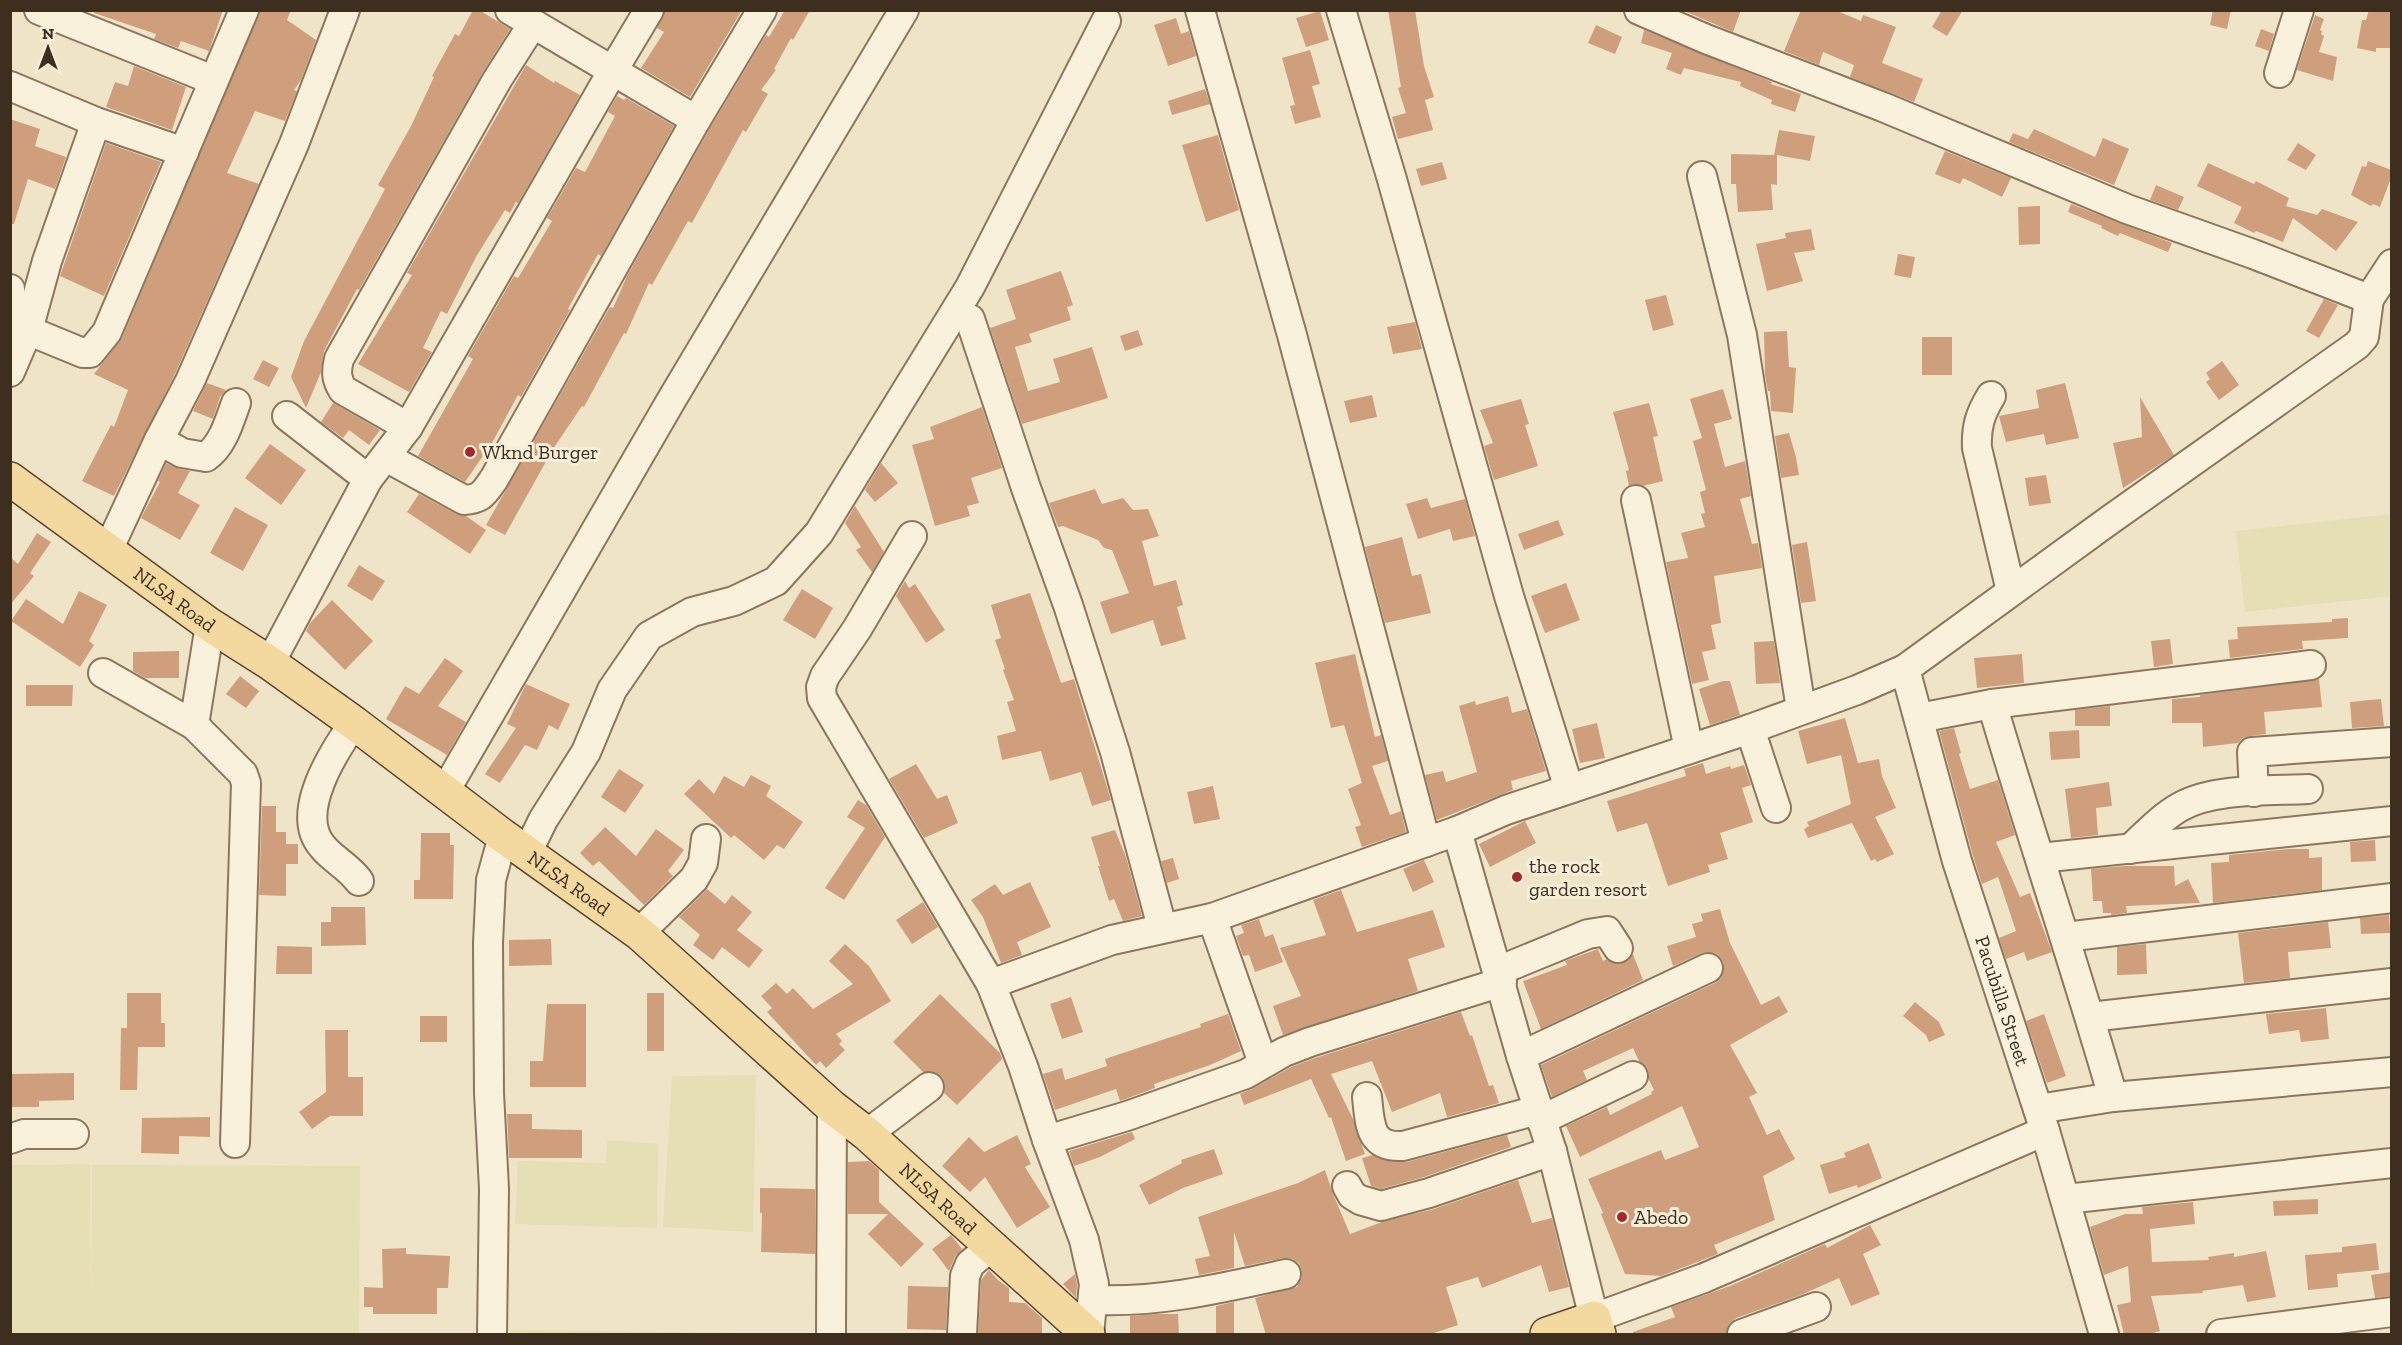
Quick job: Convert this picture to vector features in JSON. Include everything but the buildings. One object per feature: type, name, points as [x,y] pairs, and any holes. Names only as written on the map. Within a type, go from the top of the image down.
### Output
[{"type":"main road","name":"NLSA Road","points":[[10,479],[210,625],[270,663],[354,723],[515,844],[639,933],[832,1107],[867,1134],[1089,1335]]},
{"type":"main road","points":[[1547,1335],[1596,1326]]},
{"type":"street","points":[[39,10],[213,80]]},
{"type":"street","points":[[19,326],[83,353],[90,353],[99,344],[107,332],[244,10]]},
{"type":"street","points":[[108,550],[159,440],[190,381],[294,144],[345,10]]},
{"type":"street","points":[[270,663],[368,479],[408,427],[650,10]]},
{"type":"street","points":[[386,457],[464,500],[475,500],[483,494],[506,458],[696,120],[762,10]]},
{"type":"street","points":[[445,791],[672,399],[904,10]]},
{"type":"street","points":[[1200,10],[1292,335],[1426,842]]},
{"type":"street","points":[[1341,10],[1391,176],[1509,596],[1569,789]]},
{"type":"street","points":[[1640,10],[1670,17],[2127,209],[2369,299]]},
{"type":"street","points":[[2279,73],[2299,10]]},
{"type":"street","points":[[408,427],[343,390],[336,372],[339,359],[497,80],[521,18],[696,120]]},
{"type":"street","points":[[492,1335],[494,1189],[489,1093],[488,943],[491,880],[515,844],[543,820],[586,752],[612,690],[649,636],[692,612],[734,602],[776,581],[819,533],[970,287],[1106,21]]},
{"type":"street","points":[[10,86],[96,122],[184,152]]},
{"type":"street","points":[[10,372],[19,326],[46,261],[96,122]]},
{"type":"street","points":[[1702,176],[1742,335],[1800,709]]},
{"type":"street","points":[[991,984],[1112,940],[1162,927],[1212,918],[1457,831],[1506,810],[1750,729],[1857,690],[1905,669],[2357,345],[2364,337],[2369,299],[2391,264]]},
{"type":"street","points":[[10,289],[10,305]]},
{"type":"street","points":[[970,319],[1026,488],[1068,604],[1115,753],[1162,927]]},
{"type":"street","points":[[1991,396],[1980,415],[1976,431],[1977,448],[2011,591]]},
{"type":"street","points":[[159,440],[182,453],[206,457],[213,453],[221,441],[237,403]]},
{"type":"street","points":[[287,416],[368,479]]},
{"type":"street","points":[[1636,500],[1689,749]]},
{"type":"street","points":[[912,536],[857,629],[825,676],[821,687],[822,698],[991,984],[1023,1066],[1047,1140],[1084,1240],[1094,1284],[1089,1335]]},
{"type":"street","points":[[194,725],[210,625]]},
{"type":"street","points":[[1919,718],[1992,704],[2311,665]]},
{"type":"street","name":"Pacubilla Street","points":[[1905,669],[1957,861],[2042,1120],[2103,1335]]},
{"type":"street","points":[[103,673],[194,725],[243,774],[246,783],[235,1143]]},
{"type":"street","points":[[1992,704],[2113,1097]]},
{"type":"street","points":[[354,723],[335,750],[324,775],[315,796],[313,817],[315,833],[321,846],[353,873],[359,881]]},
{"type":"street","points":[[1750,729],[1776,808]]},
{"type":"street","points":[[2254,792],[2252,753],[2391,742]]},
{"type":"street","points":[[2130,849],[2177,808],[2190,802],[2210,796],[2308,789]]},
{"type":"street","points":[[2040,858],[2391,821]]},
{"type":"street","points":[[1457,831],[1521,1056],[1552,1151],[1596,1326],[2042,1120],[2113,1097],[2391,1072]]},
{"type":"street","points":[[639,933],[694,879],[703,863],[706,839]]},
{"type":"street","points":[[2065,937],[2391,898]]},
{"type":"street","points":[[1212,918],[1263,1063]]},
{"type":"street","points":[[1047,1140],[1246,1074],[1263,1063],[1310,1042],[1500,976],[1573,940],[1607,931],[1618,948]]},
{"type":"street","points":[[1521,1056],[1708,968]]},
{"type":"street","points":[[2090,1017],[2391,983]]},
{"type":"street","points":[[1367,1097],[1370,1124],[1380,1143],[1403,1146],[1540,1115],[1633,1076]]},
{"type":"street","points":[[867,1134],[929,1086]]},
{"type":"street","points":[[831,1335],[832,1107]]},
{"type":"street","points":[[10,1139],[24,1134],[74,1134]]},
{"type":"street","points":[[1347,1186],[1352,1195],[1360,1200],[1380,1206],[1429,1193],[1552,1151]]},
{"type":"street","points":[[2066,1199],[2391,1162]]},
{"type":"street","points":[[962,1335],[964,1276],[970,1264],[992,1246]]},
{"type":"street","points":[[1093,1300],[1128,1302],[1161,1298],[1286,1274]]},
{"type":"street","points":[[1742,1335],[1816,1307]]},
{"type":"street","points":[[2221,1335],[2391,1312]]},
{"type":"shaded area","points":[[2391,514],[2391,596],[2245,612],[2236,531]]},
{"type":"shaded area","points":[[756,1075],[753,1232],[663,1227],[672,1076]]},
{"type":"shaded area","points":[[607,1140],[658,1144],[657,1228],[515,1224],[518,1161],[606,1163]]},
{"type":"shaded area","points":[[90,1164],[91,1310],[92,1165],[360,1166],[359,1334],[11,1334],[11,1165]]},
{"type":"shaded area","points":[[511,1330],[741,1333],[741,1334],[511,1334]]},
{"type":"place","name":"Wknd Burger","points":[[470,452]]},
{"type":"place","name":"the rock garden resort","points":[[1517,877]]},
{"type":"place","name":"Abedo","points":[[1622,1217]]}]
